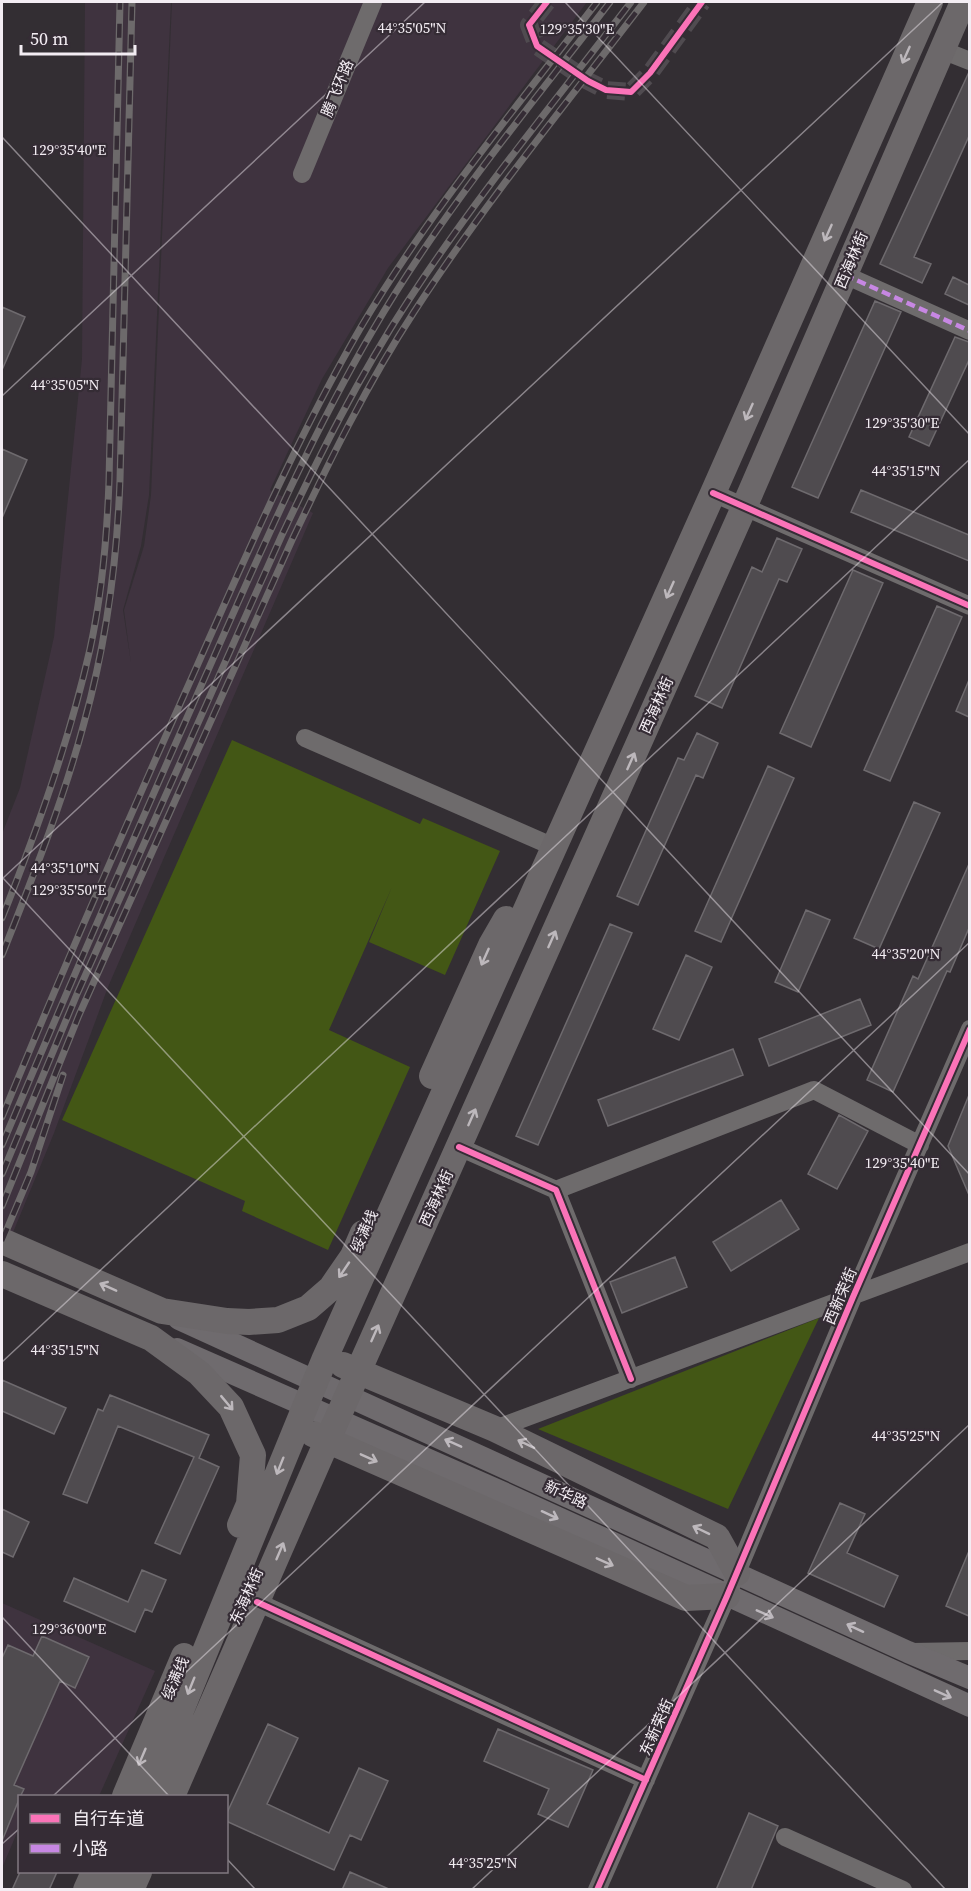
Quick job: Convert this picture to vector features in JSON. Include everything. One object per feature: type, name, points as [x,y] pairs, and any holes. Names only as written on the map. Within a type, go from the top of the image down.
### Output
[{"type":"highway","points":[[296,1427],[328,1439],[686,1598],[732,1585],[717,1537],[495,1429],[326,1358],[930,2]]},
{"type":"highway","name":"西海林街","points":[[343,1406],[745,507],[963,2]]},
{"type":"highway","name":"绥满线","points":[[2,1240],[162,1311],[249,1322],[278,1320],[308,1308],[331,1288],[353,1256],[491,945],[512,908],[553,851]]},
{"type":"highway","name":"绥满线","points":[[2,1274],[151,1338],[199,1373],[231,1407],[254,1455],[249,1504],[126,1795]]},
{"type":"highway","name":"东海林街","points":[[147,1795],[326,1358]]},
{"type":"highway","name":"东海林街","points":[[173,1795],[343,1406]]},
{"type":"highway","points":[[86,1890],[94,1873]]},
{"type":"highway","points":[[108,1890],[116,1873]]},
{"type":"highway","points":[[131,1890],[139,1873]]},
{"type":"main road","name":"新华路","points":[[162,1311],[507,1467],[732,1585],[908,1652],[969,1678]]},
{"type":"main road","points":[[151,1338],[497,1490],[732,1585],[969,1706]]},
{"type":"street","name":"腾飞环路","points":[[302,174],[373,2]]},
{"type":"street","points":[[942,50],[969,61]]},
{"type":"street","points":[[845,274],[969,331]]},
{"type":"street","points":[[713,493],[969,606]]},
{"type":"street","points":[[305,738],[553,851]]},
{"type":"street","name":"西新荣街","points":[[732,1585],[969,1029]]},
{"type":"street","points":[[556,1190],[814,1090],[920,1145]]},
{"type":"street","points":[[459,1147],[556,1190],[632,1379]]},
{"type":"street","points":[[495,1429],[969,1252]]},
{"type":"street","name":"东新荣街","points":[[597,1890],[732,1585]]},
{"type":"street","points":[[257,1602],[646,1780]]},
{"type":"street","points":[[908,1652],[969,1651]]},
{"type":"street","points":[[785,1837],[903,1890]]},
{"type":"shaded area","points":[[85,2],[171,2],[149,495],[141,546],[123,610],[131,663],[124,610],[144,546],[151,495],[172,2],[587,2],[388,268],[322,379],[270,490],[313,513],[108,987],[54,1133],[2,1259],[2,834],[20,788],[54,637],[82,359]]},
{"type":"shaded area","points":[[2,1603],[155,1671],[99,1795],[18,1795],[18,1830],[2,1868]]},
{"type":"green space","points":[[232,740],[420,824],[423,818],[500,851],[445,975],[369,942],[392,887],[329,1030],[410,1067],[328,1250],[242,1211],[245,1201],[62,1120]]},
{"type":"green space","points":[[819,1318],[728,1509],[538,1429]]},
{"type":"building","points":[[969,72],[969,136],[914,257],[931,264],[922,283],[880,264]]},
{"type":"building","points":[[953,277],[969,285],[969,305],[945,294]]},
{"type":"building","points":[[875,301],[901,312],[818,498],[792,487]]},
{"type":"building","points":[[2,307],[25,317],[2,370]]},
{"type":"building","points":[[955,337],[969,342],[969,360],[929,446],[909,437]]},
{"type":"building","points":[[2,449],[27,460],[2,518]]},
{"type":"building","points":[[861,490],[969,535],[969,561],[851,512]]},
{"type":"building","points":[[777,538],[802,549],[787,582],[779,579],[722,708],[695,696],[752,567],[762,572]]},
{"type":"building","points":[[853,570],[883,583],[811,747],[780,733]]},
{"type":"building","points":[[937,606],[962,617],[890,781],[864,770]]},
{"type":"building","points":[[969,680],[969,717],[956,711]]},
{"type":"building","points":[[697,733],[718,743],[703,778],[696,775],[638,905],[617,896],[678,758],[684,760]]},
{"type":"building","points":[[768,766],[794,778],[721,942],[695,931]]},
{"type":"building","points":[[914,802],[940,813],[879,949],[854,938]]},
{"type":"building","points":[[969,864],[969,928],[950,972],[947,971],[893,1092],[867,1080],[913,976],[918,979]]},
{"type":"building","points":[[806,910],[830,920],[798,992],[775,982]]},
{"type":"building","points":[[610,924],[632,933],[538,1145],[516,1136]]},
{"type":"building","points":[[686,955],[712,967],[679,1040],[653,1029]]},
{"type":"building","points":[[860,999],[871,1025],[769,1066],[759,1039]]},
{"type":"building","points":[[733,1049],[743,1075],[608,1126],[598,1100]]},
{"type":"building","points":[[969,1095],[969,1195],[948,1146]]},
{"type":"building","points":[[839,1115],[868,1131],[837,1189],[808,1174]]},
{"type":"building","points":[[781,1200],[799,1229],[731,1271],[713,1242]]},
{"type":"building","points":[[675,1257],[687,1287],[622,1313],[610,1282]]},
{"type":"building","points":[[2,1380],[66,1408],[54,1434],[2,1411]]},
{"type":"building","points":[[110,1395],[209,1435],[199,1458],[219,1467],[180,1554],[155,1543],[194,1457],[118,1426],[87,1503],[63,1494],[98,1409],[103,1411]]},
{"type":"building","points":[[840,1503],[865,1514],[847,1553],[898,1576],[884,1607],[808,1573]]},
{"type":"building","points":[[2,1509],[29,1522],[13,1557],[2,1552]]},
{"type":"building","points":[[969,1551],[969,1616],[946,1606]]},
{"type":"building","points":[[142,1570],[166,1580],[152,1612],[145,1609],[135,1632],[64,1601],[74,1578],[128,1602]]},
{"type":"building","points":[[42,1636],[89,1657],[75,1688],[60,1681],[14,1785],[24,1789],[21,1795],[18,1795],[18,1802],[2,1841],[2,1658],[8,1645],[33,1656]]},
{"type":"building","points":[[268,1724],[298,1738],[267,1804],[329,1833],[359,1768],[388,1781],[361,1840],[350,1835],[334,1870],[228,1822],[228,1811]]},
{"type":"building","points":[[498,1729],[593,1770],[568,1827],[538,1814],[549,1789],[484,1761]]},
{"type":"building","points":[[749,1813],[778,1826],[751,1890],[716,1890]]},
{"type":"building","points":[[350,1872],[391,1890],[342,1890]]},
{"type":"building","points":[[20,1873],[57,1873],[49,1890],[12,1890]]},
{"type":"tunnel","points":[[547,2],[529,25],[537,46],[588,81],[606,90],[631,92],[650,73],[702,2]]},
{"type":"railway","points":[[2,918],[40,819],[62,752],[82,684],[101,586],[109,481],[120,2]]},
{"type":"railway","points":[[2,955],[76,753],[92,693],[109,603],[120,480],[132,2]]},
{"type":"railway","points":[[2,1117],[98,891],[235,580],[295,452],[338,368],[387,284],[444,202],[597,2]]},
{"type":"railway","points":[[2,1145],[244,589],[284,501],[349,372],[427,244],[610,2]]},
{"type":"railway","points":[[2,1174],[77,994],[281,537],[340,417],[390,329],[434,262],[517,149],[631,2]]},
{"type":"railway","points":[[2,1206],[79,1015],[292,540],[349,424],[397,339],[468,232],[644,2]]},
{"type":"railway","points":[[2,1241],[31,1172],[63,1075]]},
{"type":"marked path","points":[[845,275],[970,331]]},
{"type":"cycle path","points":[[547,2],[529,25],[537,46],[588,81],[606,90],[631,92],[650,73],[702,2]]},
{"type":"cycle path","points":[[713,493],[970,606]]},
{"type":"cycle path","points":[[597,1890],[727,1596],[853,1297],[970,1029]]},
{"type":"cycle path","points":[[459,1147],[556,1190],[631,1379]]},
{"type":"cycle path","points":[[257,1602],[646,1780]]}]
